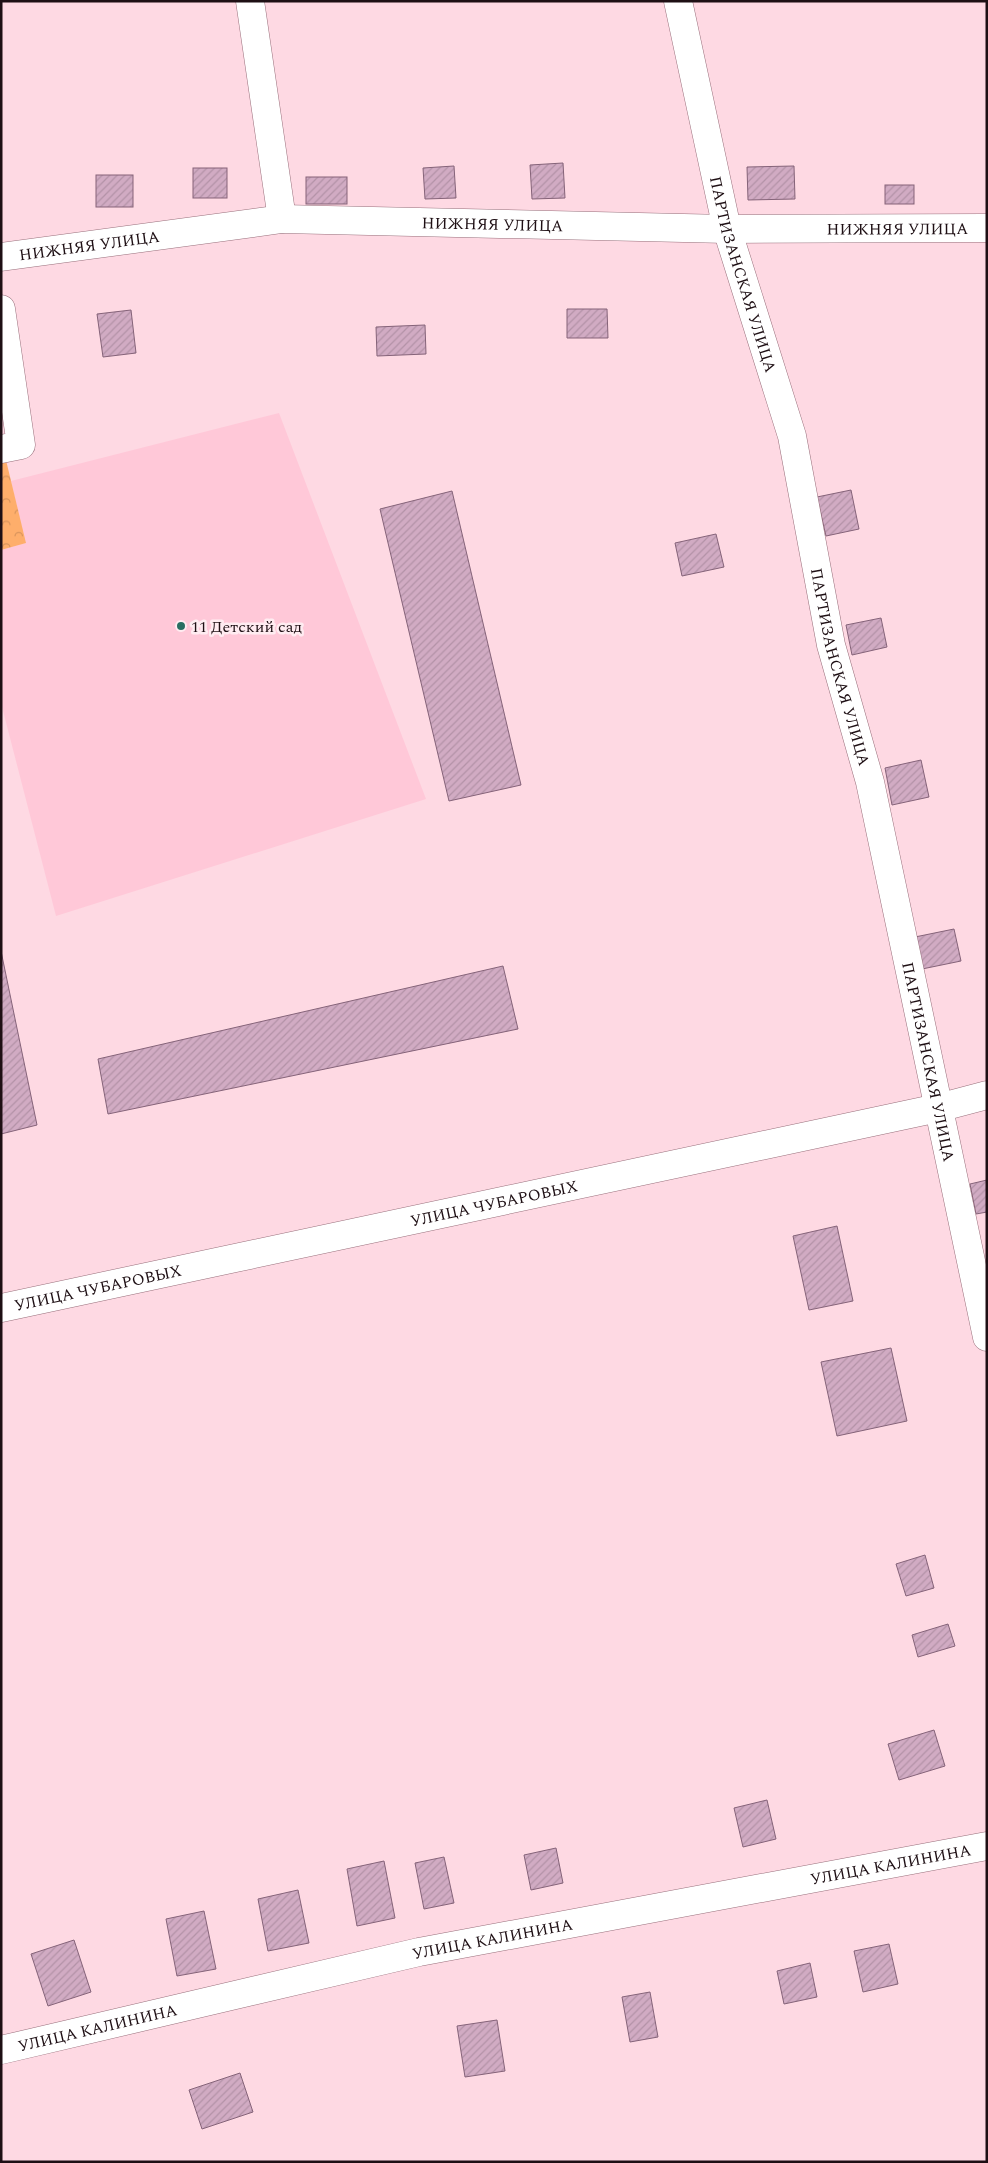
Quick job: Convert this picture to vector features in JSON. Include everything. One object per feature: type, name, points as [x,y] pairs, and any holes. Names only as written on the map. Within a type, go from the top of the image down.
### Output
[{"type":"street","points":[[250,1],[282,219]]},
{"type":"street","name":"ПАРТИЗАНСКАЯ УЛИЦА","points":[[678,1],[727,228],[792,436],[831,645],[870,782],[987,1337]]},
{"type":"street","name":"НИЖНЯЯ УЛИЦА","points":[[1,257],[282,219],[727,228],[987,228]]},
{"type":"street","points":[[1,309],[21,445],[1,449]]},
{"type":"street","name":"УЛИЦА ЧУБАРОВЫХ","points":[[1,1308],[938,1108],[987,1095]]},
{"type":"street","name":"УЛИЦА КАЛИНИНА","points":[[1,2050],[419,1952],[987,1846]]},
{"type":"shaded area","name":"11 Детский сад","points":[[279,413],[426,799],[56,916],[1,703],[1,550],[25,543],[11,481]]},
{"type":"green space","points":[[5,456],[26,543],[1,550],[1,457]]},
{"type":"building","points":[[563,163],[565,198],[532,199],[530,165]]},
{"type":"building","points":[[454,166],[456,198],[425,199],[423,168]]},
{"type":"building","points":[[794,166],[795,199],[748,200],[747,167]]},
{"type":"building","points":[[193,168],[227,168],[227,198],[193,198]]},
{"type":"building","points":[[96,175],[133,175],[133,207],[96,207]]},
{"type":"building","points":[[306,177],[347,177],[347,204],[306,204]]},
{"type":"building","points":[[885,185],[914,185],[914,204],[885,204]]},
{"type":"building","points":[[567,309],[607,309],[608,338],[567,338]]},
{"type":"building","points":[[131,310],[136,353],[103,357],[97,314]]},
{"type":"building","points":[[425,325],[426,354],[377,356],[376,327]]},
{"type":"building","points":[[851,490],[859,529],[826,536],[817,497]]},
{"type":"building","points":[[452,491],[521,785],[449,801],[380,509]]},
{"type":"building","points":[[716,534],[724,567],[682,576],[675,543]]},
{"type":"building","points":[[881,618],[887,647],[852,655],[846,625]]},
{"type":"building","points":[[921,760],[929,797],[892,805],[885,768]]},
{"type":"building","points":[[954,929],[961,961],[922,969],[915,937]]},
{"type":"building","points":[[1,951],[37,1125],[1,1134]]},
{"type":"building","points":[[503,966],[518,1029],[108,1114],[98,1059]]},
{"type":"building","points":[[987,1180],[987,1212],[976,1214],[970,1184]]},
{"type":"building","points":[[837,1226],[853,1301],[809,1310],[793,1236]]},
{"type":"building","points":[[891,1348],[907,1421],[837,1436],[821,1362]]},
{"type":"building","points":[[925,1555],[934,1588],[906,1596],[896,1564]]},
{"type":"building","points":[[948,1624],[955,1646],[918,1657],[912,1635]]},
{"type":"building","points":[[934,1730],[945,1766],[899,1780],[888,1744]]},
{"type":"building","points":[[767,1800],[776,1839],[743,1847],[734,1808]]},
{"type":"building","points":[[556,1848],[563,1883],[531,1890],[524,1855]]},
{"type":"building","points":[[444,1857],[454,1903],[424,1909],[415,1863]]},
{"type":"building","points":[[384,1861],[395,1918],[357,1926],[347,1869]]},
{"type":"building","points":[[298,1890],[309,1943],[268,1951],[258,1899]]},
{"type":"building","points":[[204,1911],[216,1969],[177,1976],[166,1919]]},
{"type":"building","points":[[74,1940],[91,1992],[48,2006],[31,1954]]},
{"type":"building","points":[[889,1944],[898,1984],[863,1992],[854,1951]]},
{"type":"building","points":[[810,1963],[817,1997],[784,2004],[777,1971]]},
{"type":"building","points":[[650,1992],[658,2037],[630,2042],[622,1997]]},
{"type":"building","points":[[497,2020],[505,2071],[465,2077],[457,2026]]},
{"type":"building","points":[[240,2073],[253,2112],[202,2129],[189,2090]]},
{"type":"place","name":"11 Детский сад","points":[[181,626]]}]
